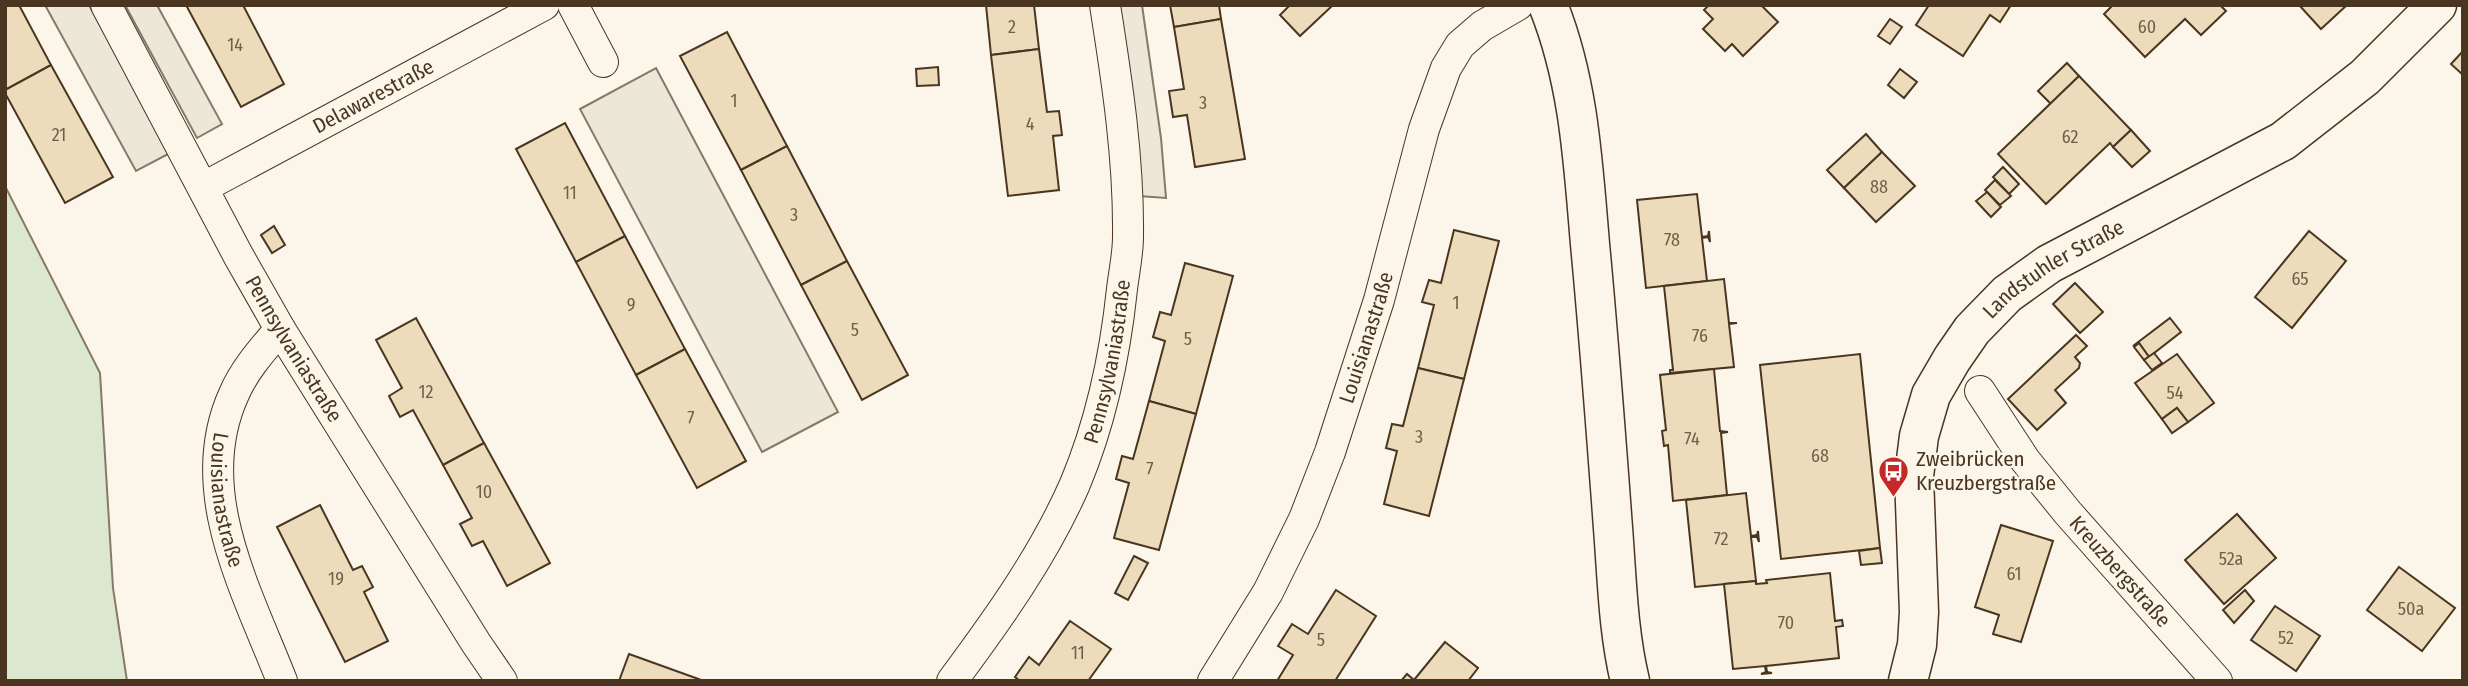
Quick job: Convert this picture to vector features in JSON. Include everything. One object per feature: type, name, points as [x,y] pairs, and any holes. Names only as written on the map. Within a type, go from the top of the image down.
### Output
[{"type":"street","name":"Pennsylvaniastraße","points":[[106,5],[238,255],[280,328],[475,643],[502,681]]},
{"type":"street","name":"Delawarestraße","points":[[204,187],[544,5]]},
{"type":"street","points":[[573,5],[603,62]]},
{"type":"street","name":"Pennsylvaniastraße","points":[[952,681],[1037,557],[1074,485],[1099,418],[1118,324],[1128,238],[1118,89],[1105,5]]},
{"type":"street","name":"Louisianastraße","points":[[1213,681],[1268,592],[1304,519],[1330,452],[1378,300],[1424,129],[1446,68],[1460,45],[1482,26],[1518,5]]},
{"type":"street","points":[[1548,5],[1560,33],[1573,82],[1581,138],[1601,358],[1620,627],[1627,680]]},
{"type":"street","name":"Landstuhler Straße","points":[[1908,681],[1917,645],[1919,612],[1914,476],[1919,436],[1931,395],[1972,330],[2007,294],[2049,264],[2283,141],[2365,77],[2437,5]]},
{"type":"street","name":"Louisianastraße","points":[[280,328],[258,355],[234,393],[222,427],[217,461],[218,494],[225,530],[282,681]]},
{"type":"street","name":"Kreuzbergstraße","points":[[1980,391],[2025,460],[2068,513],[2217,681]]},
{"type":"green space","points":[[5,186],[100,373],[113,588],[127,681],[5,681]]},
{"type":"shaded area","points":[[45,5],[89,5],[170,153],[136,171]]},
{"type":"shaded area","points":[[125,5],[157,5],[222,124],[197,138]]},
{"type":"shaded area","points":[[1118,5],[1142,5],[1161,138],[1166,198],[1139,196]]},
{"type":"shaded area","points":[[656,68],[838,412],[762,452],[580,109]]},
{"type":"building","points":[[5,5],[19,5],[51,65],[5,90]]},
{"type":"building","points":[[186,5],[243,5],[284,84],[241,107]]},
{"type":"building","points":[[986,5],[1034,5],[1039,49],[991,55]]},
{"type":"building","points":[[1170,5],[1219,5],[1221,19],[1174,27]]},
{"type":"building","points":[[1290,5],[1333,5],[1300,36],[1280,15]]},
{"type":"building","points":[[1709,5],[1761,5],[1778,22],[1743,56],[1732,44],[1725,51],[1703,29],[1713,19],[1704,10]]},
{"type":"building","points":[[1929,5],[2011,5],[2000,22],[1990,15],[1963,56],[1916,25]]},
{"type":"building","points":[[2113,5],[2220,5],[2226,11],[2201,35],[2185,19],[2145,57],[2104,14]]},
{"type":"building","points":[[2299,5],[2347,5],[2321,29]]},
{"type":"building","points":[[1221,19],[1245,159],[1195,167],[1187,115],[1173,117],[1169,91],[1184,89],[1174,27]]},
{"type":"building","points":[[1890,19],[1902,27],[1890,44],[1878,36]]},
{"type":"building","points":[[727,32],[787,146],[741,170],[680,56]]},
{"type":"building","points":[[1039,49],[1047,112],[1059,111],[1062,135],[1053,136],[1059,190],[1008,196],[991,55]]},
{"type":"building","points":[[2463,51],[2463,75],[2451,64]]},
{"type":"building","points":[[2067,63],[2079,76],[2051,104],[2038,91]]},
{"type":"building","points":[[51,65],[113,177],[65,203],[5,93],[5,90]]},
{"type":"building","points":[[938,67],[939,85],[917,86],[916,69]]},
{"type":"building","points":[[1900,69],[1917,82],[1904,98],[1888,85]]},
{"type":"building","points":[[2079,76],[2131,130],[2113,147],[2110,143],[2046,204],[1998,154]]},
{"type":"building","points":[[565,123],[625,236],[576,262],[516,149]]},
{"type":"building","points":[[2131,130],[2150,151],[2132,167],[2113,147]]},
{"type":"building","points":[[1866,134],[1882,152],[1844,188],[1827,170]]},
{"type":"building","points":[[787,146],[847,261],[801,285],[741,170]]},
{"type":"building","points":[[1882,152],[1915,186],[1876,222],[1844,188]]},
{"type":"building","points":[[2003,167],[2019,184],[2009,194],[1993,177]]},
{"type":"building","points":[[1995,180],[2011,196],[2000,205],[1985,190]]},
{"type":"building","points":[[1987,192],[2001,207],[1991,217],[1976,201]]},
{"type":"building","points":[[1697,194],[1702,237],[1708,236],[1709,231],[1710,242],[1708,237],[1702,238],[1707,281],[1646,288],[1637,200]]},
{"type":"building","points":[[274,226],[285,245],[272,253],[261,235]]},
{"type":"building","points":[[1454,230],[1499,241],[1464,379],[1418,368],[1434,305],[1422,302],[1429,280],[1441,283]]},
{"type":"building","points":[[2309,231],[2346,261],[2292,328],[2255,297]]},
{"type":"building","points":[[625,236],[685,349],[636,375],[576,262]]},
{"type":"building","points":[[847,261],[908,375],[862,400],[801,285]]},
{"type":"building","points":[[1185,263],[1233,276],[1196,414],[1149,401],[1165,341],[1153,337],[1160,312],[1171,315]]},
{"type":"building","points":[[1724,279],[1729,323],[1737,323],[1729,324],[1734,367],[1670,373],[1670,370],[1673,370],[1664,286]]},
{"type":"building","points":[[2075,283],[2103,312],[2080,333],[2053,304]]},
{"type":"building","points":[[416,318],[484,443],[443,465],[413,410],[400,417],[389,396],[402,388],[376,340]]},
{"type":"building","points":[[2170,318],[2181,332],[2149,357],[2139,343],[2133,346]]},
{"type":"building","points":[[2076,335],[2087,346],[2075,357],[2080,363],[2079,368],[2055,390],[2066,403],[2037,430],[2008,399]]},
{"type":"building","points":[[2139,343],[2149,357],[2144,360],[2134,347]]},
{"type":"building","points":[[685,349],[746,461],[697,488],[636,375]]},
{"type":"building","points":[[2154,353],[2162,363],[2152,370],[2144,360]]},
{"type":"building","points":[[1860,354],[1880,548],[1781,559],[1760,365]]},
{"type":"building","points":[[2177,354],[2214,403],[2188,422],[2177,408],[2162,419],[2135,383]]},
{"type":"building","points":[[1418,368],[1464,379],[1429,516],[1384,504],[1397,451],[1386,448],[1392,424],[1403,426]]},
{"type":"building","points":[[1714,369],[1720,431],[1728,432],[1721,433],[1727,495],[1673,501],[1668,445],[1664,446],[1662,431],[1666,430],[1660,375]]},
{"type":"building","points":[[1149,401],[1196,414],[1159,550],[1114,538],[1129,483],[1116,479],[1122,456],[1133,459]]},
{"type":"building","points":[[2177,408],[2188,422],[2172,433],[2162,419]]},
{"type":"building","points":[[484,443],[550,563],[507,586],[483,541],[472,546],[460,524],[472,518],[443,465]]},
{"type":"building","points":[[1746,493],[1751,536],[1757,535],[1758,531],[1759,542],[1757,537],[1751,537],[1756,581],[1695,587],[1686,500]]},
{"type":"building","points":[[320,505],[353,570],[362,566],[373,587],[364,592],[388,641],[345,662],[277,527]]},
{"type":"building","points":[[2237,514],[2276,558],[2224,604],[2185,560]]},
{"type":"building","points":[[2001,525],[2053,541],[2021,642],[1993,634],[1999,615],[1975,607]]},
{"type":"building","points":[[1880,548],[1882,563],[1861,565],[1859,551]]},
{"type":"building","points":[[1134,556],[1148,563],[1128,600],[1115,593]]},
{"type":"building","points":[[2399,567],[2455,608],[2422,651],[2367,610]]},
{"type":"building","points":[[1830,573],[1835,621],[1842,620],[1843,626],[1836,627],[1839,658],[1766,666],[1767,672],[1772,673],[1761,674],[1766,672],[1765,666],[1733,669],[1724,584],[1756,581],[1756,584],[1767,583],[1766,580]]},
{"type":"building","points":[[1336,590],[1376,616],[1335,681],[1277,681],[1293,655],[1278,646],[1292,624],[1308,634]]},
{"type":"building","points":[[2245,590],[2254,601],[2234,623],[2223,610]]},
{"type":"building","points":[[2275,606],[2320,636],[2296,671],[2251,640]]},
{"type":"building","points":[[1070,621],[1111,649],[1088,681],[1020,681],[1015,677],[1029,657],[1039,665]]},
{"type":"building","points":[[1445,642],[1478,668],[1468,681],[1401,681],[1407,674],[1414,680]]},
{"type":"building","points":[[629,654],[704,681],[619,681]]},
{"type":"place","name":"Zweibrücken Kreuzbergstraße","points":[[1893,498]]}]
